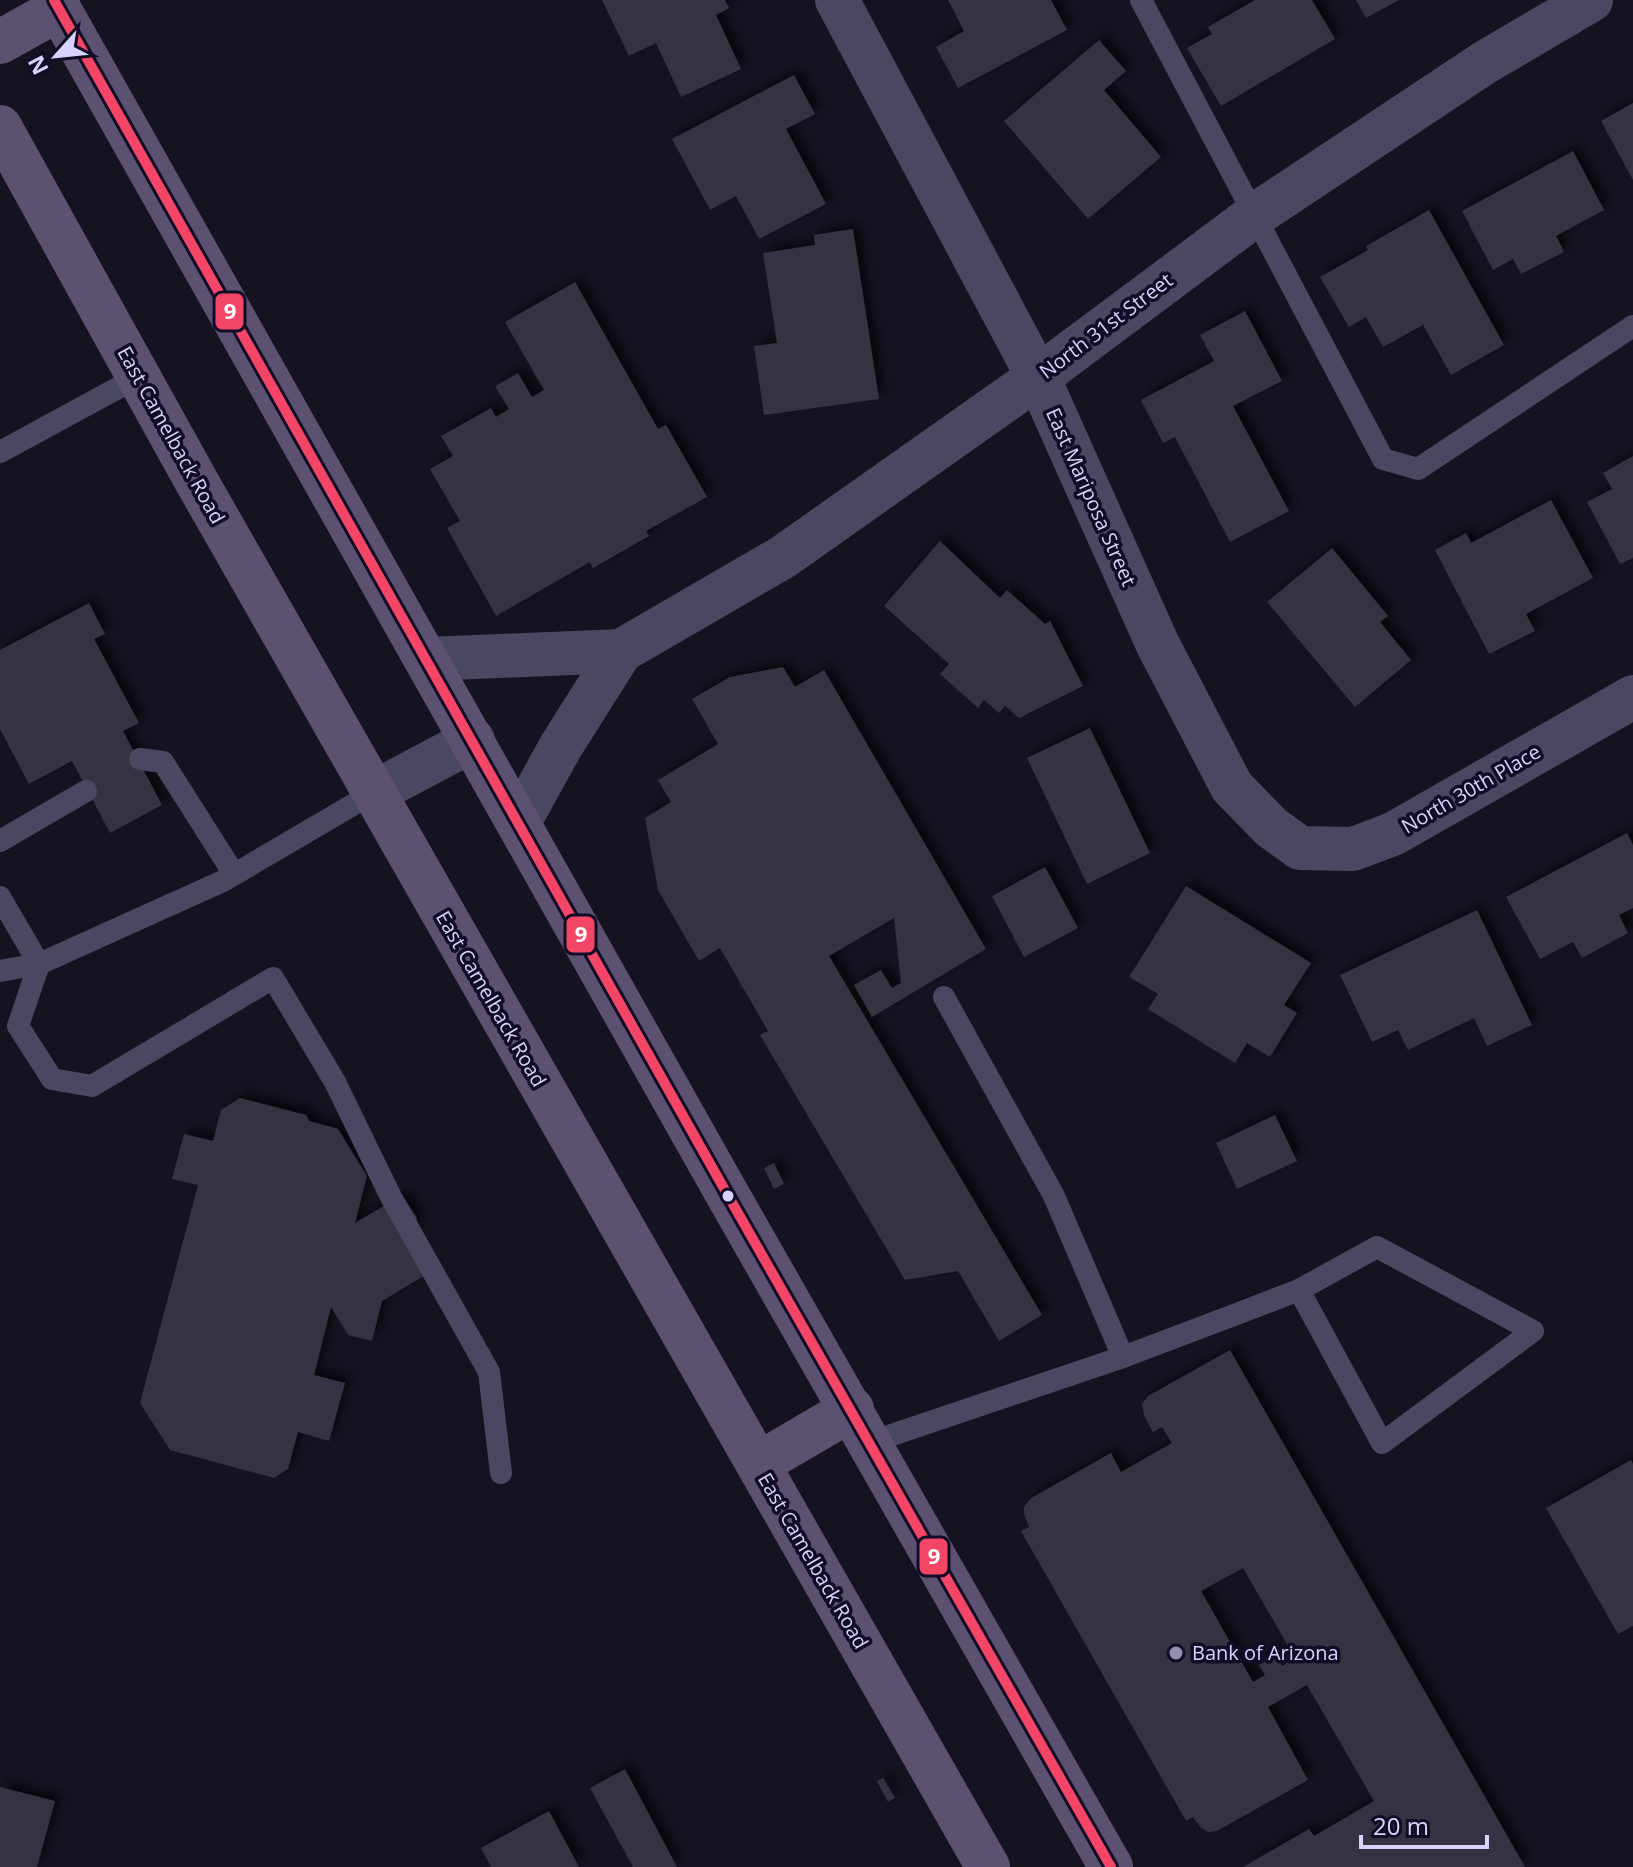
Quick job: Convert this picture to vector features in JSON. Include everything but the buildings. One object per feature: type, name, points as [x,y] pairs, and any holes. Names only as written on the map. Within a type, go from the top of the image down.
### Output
[{"type":"main road","points":[[0,42],[57,4],[711,1165],[1111,1867]]},
{"type":"main road","name":"East Camelback Road","points":[[0,129],[373,793],[988,1867]]},
{"type":"main road","points":[[758,1464],[861,1425]]},
{"type":"street","name":"East Mariposa Street","points":[[837,0],[1038,377],[1158,645],[1232,787],[1271,827],[1300,848]]},
{"type":"street","name":"North 31st Street","points":[[519,822],[561,746],[621,651],[783,557],[1038,377],[1255,215],[1484,63],[1591,0]]},
{"type":"street","name":"North 31st Street","points":[[427,659],[621,651]]},
{"type":"street","name":"North 30th Place","points":[[1300,848],[1353,849],[1393,834],[1633,697]]},
{"type":"street","points":[[373,793],[473,740]]},
{"type":"lane","points":[[1141,0],[1383,459],[1418,469],[1633,326]]},
{"type":"lane","points":[[0,452],[138,377]]},
{"type":"lane","points":[[140,759],[163,762],[234,874]]},
{"type":"lane","points":[[0,841],[86,791]]},
{"type":"lane","points":[[0,971],[39,964],[234,874],[373,793]]},
{"type":"lane","points":[[0,897],[39,964]]},
{"type":"lane","points":[[39,964],[9,1030],[52,1079],[92,1086],[273,978],[335,1082],[391,1197],[489,1372],[501,1473]]},
{"type":"lane","points":[[944,997],[1054,1196],[1123,1357]]},
{"type":"lane","points":[[861,1425],[1123,1357],[1299,1290],[1377,1247],[1533,1331],[1382,1443],[1299,1290]]},
{"type":"transit line","name":"9","points":[[54,0],[726,1192],[1111,1867]]},
{"type":"place","name":"Bank of Arizona","points":[[1176,1653]]}]
